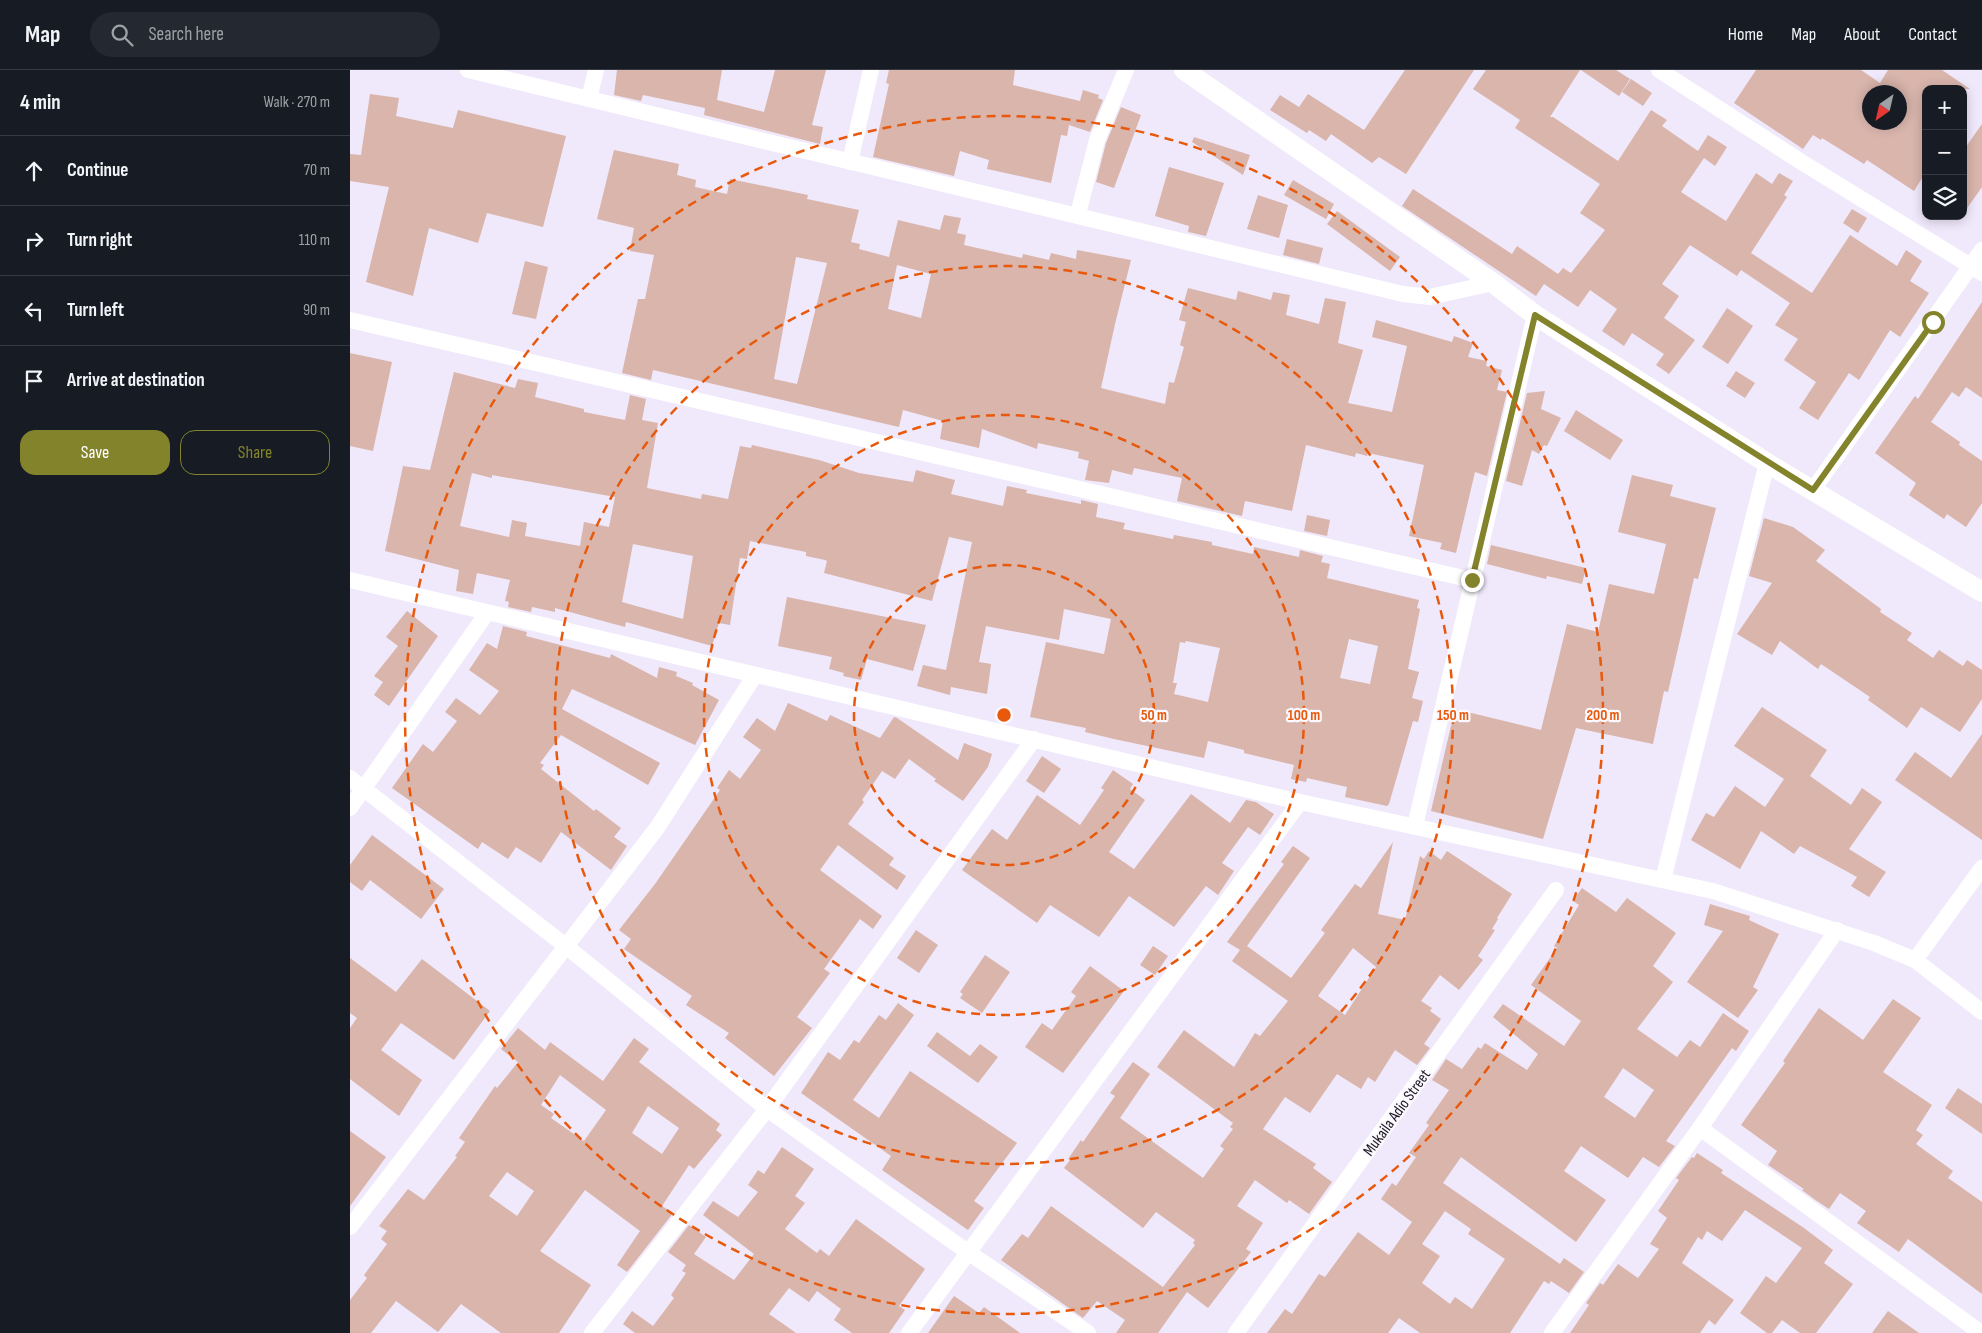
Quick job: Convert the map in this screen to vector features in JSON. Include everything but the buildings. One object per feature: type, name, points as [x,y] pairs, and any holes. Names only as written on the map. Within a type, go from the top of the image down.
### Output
[{"type":"street","points":[[468,70],[850,162],[1078,214],[1404,294],[1430,297],[1493,283]]},
{"type":"street","points":[[589,99],[596,70]]},
{"type":"street","points":[[850,162],[871,70]]},
{"type":"street","points":[[1078,214],[1097,140],[1126,70]]},
{"type":"street","points":[[1184,70],[1493,283],[1535,315],[1767,462],[1982,592]]},
{"type":"street","points":[[1658,70],[1976,269]]},
{"type":"street","points":[[1813,490],[1976,269],[1982,250]]},
{"type":"street","points":[[1415,826],[1535,315]]},
{"type":"street","points":[[350,320],[1472,580]]},
{"type":"street","points":[[1663,880],[1767,462]]},
{"type":"street","points":[[350,580],[754,675],[1034,738],[1300,802],[1713,892],[1836,930],[1915,960],[1982,1012]]},
{"type":"street","points":[[350,808],[486,612]]},
{"type":"street","points":[[350,1227],[657,828],[754,675]]},
{"type":"street","points":[[592,1333],[767,1109],[1034,738]]},
{"type":"street","points":[[350,778],[566,947],[767,1109],[969,1253],[1088,1333]]},
{"type":"street","points":[[909,1333],[1300,802]]},
{"type":"street","points":[[1915,960],[1982,868]]},
{"type":"street","name":"Mukaila Adio Street","points":[[1236,1333],[1556,890]]},
{"type":"street","points":[[1552,1333],[1700,1128],[1836,930]]},
{"type":"street","points":[[1700,1128],[1981,1333]]},
{"type":"route","points":[[1472,580],[1535,315],[1813,490],[1933,322]]}]
